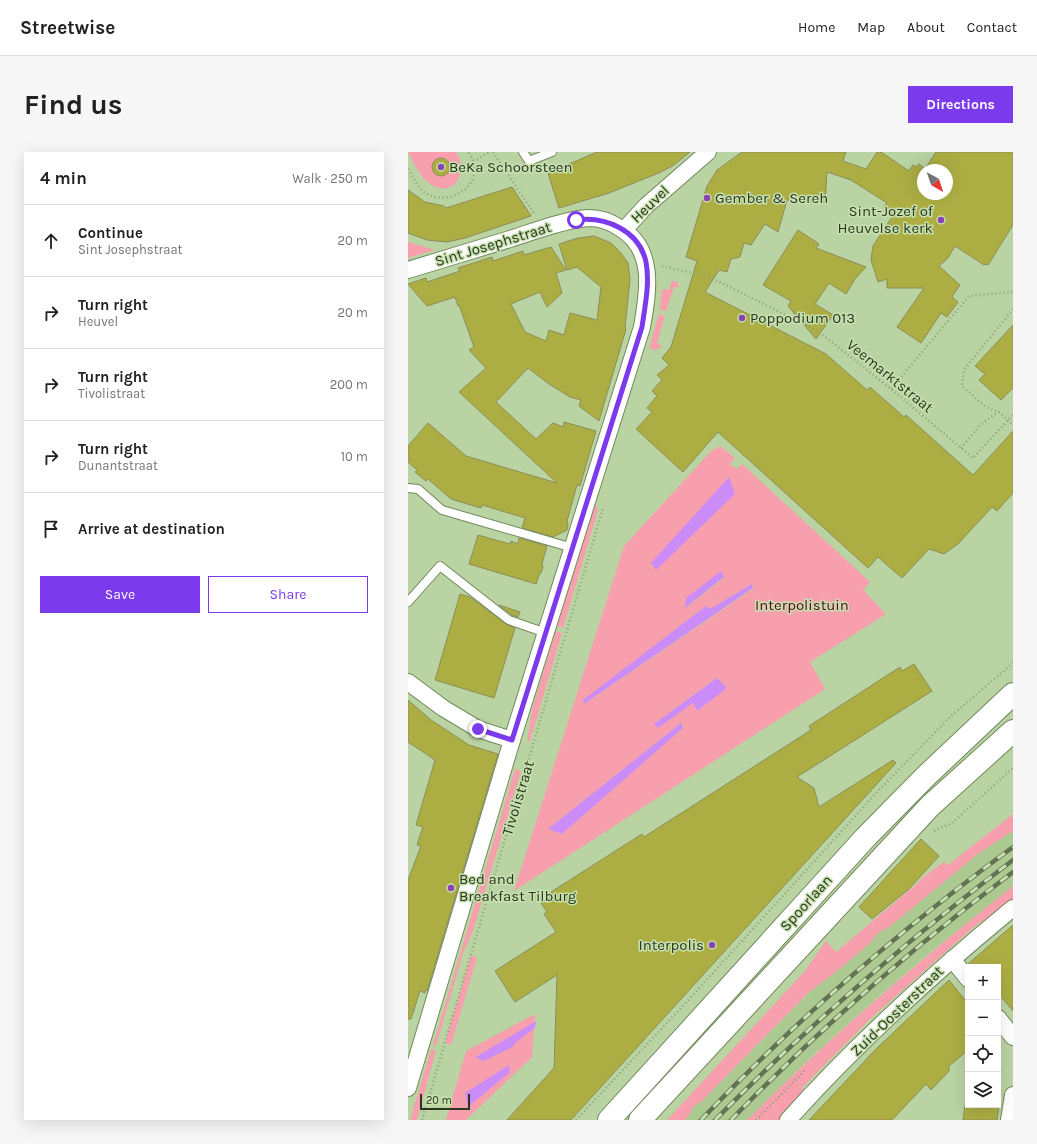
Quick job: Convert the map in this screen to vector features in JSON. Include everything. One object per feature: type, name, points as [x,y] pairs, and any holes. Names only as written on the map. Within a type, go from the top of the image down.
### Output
[{"type":"street","name":"Heuvel","points":[[646,262],[640,246],[624,230],[646,206],[708,152]]},
{"type":"street","name":"Sint Josephstraat","points":[[408,270],[544,228],[589,218],[612,223],[624,230]]},
{"type":"street","name":"Tivolistraat","points":[[408,1088],[512,740],[642,327],[646,302],[646,262]]},
{"type":"street","points":[[408,682],[443,708],[478,729],[512,740]]},
{"type":"street","name":"Spoorlaan","points":[[609,1120],[865,838],[926,776],[1013,694]]},
{"type":"street","name":"Spoorlaan","points":[[640,1120],[930,806],[1013,731]]},
{"type":"street","name":"Zuid-Oosterstraat","points":[[788,1120],[816,1089],[952,958],[1013,908]]},
{"type":"street","points":[[952,958],[965,975]]},
{"type":"street","points":[[714,1004],[732,1021]]},
{"type":"street","points":[[1001,1022],[1013,1037]]},
{"type":"street","points":[[1009,1120],[1013,1095]]},
{"type":"lane","points":[[523,152],[529,161],[552,152]]},
{"type":"lane","points":[[408,488],[418,489],[442,510],[573,548]]},
{"type":"lane","points":[[408,602],[440,566],[509,620],[546,633]]},
{"type":"path","points":[[408,169],[422,191],[436,198],[452,197],[465,189],[473,176],[474,162],[468,152]]},
{"type":"path","points":[[474,162],[489,152]]},
{"type":"path","points":[[493,152],[544,228]]},
{"type":"path","name":"Veemarktstraat","points":[[646,262],[710,277],[819,332],[891,389],[973,458],[1013,415]]},
{"type":"path","points":[[891,389],[969,296],[1013,292]]},
{"type":"path","points":[[1013,309],[964,370],[962,386],[986,406],[999,412],[1013,425]]},
{"type":"path","points":[[961,448],[980,425],[999,412]]},
{"type":"path","name":"Tivolistraat","points":[[422,1120],[604,505]]},
{"type":"path","points":[[756,1120],[805,1070]]},
{"type":"shaded area","points":[[729,477],[735,494],[656,570],[651,563]]},
{"type":"shaded area","points":[[721,571],[724,577],[685,608],[686,598]]},
{"type":"shaded area","points":[[752,584],[753,588],[584,704],[583,700],[706,606],[710,609]]},
{"type":"shaded area","points":[[717,678],[727,688],[697,711],[693,703],[658,728],[654,724]]},
{"type":"shaded area","points":[[681,723],[683,728],[562,834],[548,829]]},
{"type":"shaded area","points":[[1013,831],[1013,886],[924,957],[871,1003],[813,1055],[747,1120],[685,1120],[693,1107],[702,1101],[816,986],[842,967],[871,942],[878,933],[889,927],[979,853]]},
{"type":"shaded area","points":[[536,1021],[535,1028],[515,1043],[513,1047],[483,1061],[476,1057]]},
{"type":"shaded area","points":[[509,1065],[510,1072],[468,1107],[465,1093]]},
{"type":"green space","points":[[408,152],[456,152],[460,160],[461,167],[460,175],[457,181],[453,186],[447,188],[440,188],[428,183],[415,166]]},
{"type":"green space","points":[[408,242],[435,250],[408,258]]},
{"type":"green space","points":[[672,281],[677,282],[679,288],[674,287],[666,311],[660,310],[662,289],[669,290]]},
{"type":"green space","points":[[659,314],[665,316],[657,343],[661,345],[661,347],[655,350],[649,348]]},
{"type":"green space","name":"Interpolistuin","points":[[720,446],[735,458],[730,464],[737,469],[742,464],[870,582],[863,590],[886,614],[810,662],[825,689],[514,891],[624,546],[713,449],[715,450]],"holes":[[[721,571],[724,578],[686,608]],[[752,584],[753,589],[584,704],[584,700],[706,606],[710,609]],[[717,678],[726,688],[697,711],[694,703],[654,724]],[[681,723],[683,728],[562,834],[548,829]]]},
{"type":"green space","points":[[595,504],[598,510],[563,628],[557,626]]},
{"type":"green space","points":[[556,631],[562,633],[530,741],[527,742],[532,710]]},
{"type":"green space","points":[[515,769],[521,771],[473,931],[463,953],[436,1046],[433,1045]]},
{"type":"green space","points":[[1013,814],[1013,831],[979,853],[889,927],[878,933],[871,942],[842,967],[808,993],[702,1101],[693,1107],[685,1120],[667,1120],[805,971],[826,941],[836,952],[925,877],[911,886],[944,862],[948,865]]},
{"type":"green space","points":[[1013,886],[1013,900],[983,923],[981,921],[869,1020],[802,1088],[807,1093],[780,1120],[747,1120],[811,1058],[877,999]]},
{"type":"green space","points":[[471,956],[477,957],[451,1045],[445,1043]]},
{"type":"green space","points":[[535,1014],[532,1057],[466,1120],[446,1120],[466,1051]]},
{"type":"green space","points":[[431,1050],[436,1050],[417,1120],[410,1120]]},
{"type":"building","points":[[597,152],[690,152],[674,165],[661,172],[609,193],[559,208],[548,173]]},
{"type":"building","points":[[742,152],[846,152],[843,161],[866,169],[877,152],[881,152],[909,171],[913,165],[917,167],[917,200],[953,200],[953,164],[928,164],[936,152],[1013,152],[1013,225],[988,265],[984,265],[955,246],[948,258],[939,266],[960,285],[952,297],[958,302],[947,317],[941,313],[921,343],[897,327],[924,288],[887,288],[887,279],[878,282],[871,260],[873,246],[892,217],[885,213],[887,210],[884,207],[887,203],[851,180],[827,172],[825,203],[787,200],[778,232],[765,224],[751,245],[744,243],[740,257],[731,259],[727,272],[719,270],[705,292],[826,354],[867,390],[870,387],[904,417],[906,415],[973,475],[1013,431],[1013,493],[997,511],[992,507],[958,544],[944,554],[929,549],[902,578],[878,557],[868,568],[718,432],[683,472],[636,429],[652,412],[647,408],[657,396],[652,391],[662,380],[657,375],[669,365],[662,358],[671,347],[697,261],[686,257],[707,186],[717,170]]},
{"type":"building","name":"BeKa Schoorsteen","points":[[441,158],[447,161],[450,167],[447,173],[441,176],[435,173],[432,167],[435,161]]},
{"type":"building","points":[[512,187],[531,216],[465,238],[447,242],[427,240],[408,233],[408,190],[425,202],[444,206],[446,208]]},
{"type":"building","points":[[798,230],[819,244],[816,248],[866,267],[855,279],[846,294],[829,283],[815,304],[833,315],[816,339],[788,306],[791,301],[763,285]]},
{"type":"building","points":[[594,236],[611,243],[621,253],[628,263],[630,279],[626,329],[599,421],[579,406],[581,400],[570,397],[549,384],[528,368],[496,402],[536,439],[553,423],[563,427],[564,422],[596,431],[580,486],[577,485],[567,521],[567,530],[553,537],[522,528],[525,518],[482,505],[481,508],[451,499],[428,479],[426,481],[415,472],[417,470],[408,462],[408,446],[428,423],[466,456],[557,483],[459,392],[486,368],[469,350],[474,347],[455,297],[427,306],[408,284],[426,278],[427,282],[460,271],[458,268],[492,257],[493,261],[523,251],[524,255],[551,247],[566,270],[556,273],[562,293],[547,307],[540,292],[511,304],[525,332],[546,341],[549,330],[564,335],[570,313],[597,320],[601,287],[577,267],[567,270],[559,244],[578,238]]},
{"type":"building","points":[[1013,325],[1013,388],[1001,400],[979,380],[985,374],[975,366]]},
{"type":"building","points":[[478,535],[510,544],[511,541],[518,544],[519,538],[547,546],[542,564],[543,567],[536,584],[469,564]]},
{"type":"building","points":[[460,594],[470,597],[506,624],[515,628],[494,698],[435,680]]},
{"type":"building","points":[[499,605],[520,612],[518,617],[512,615]]},
{"type":"building","points":[[914,664],[932,691],[797,777],[814,788],[819,807],[893,760],[896,763],[571,1120],[507,1120],[554,1068],[557,975],[515,1002],[495,971],[556,932],[544,914],[547,912],[541,903],[553,895],[551,892],[642,834],[644,837],[811,730],[809,726],[900,667],[902,671]]},
{"type":"building","points":[[408,700],[431,720],[469,745],[498,754],[427,991],[425,990],[425,993],[420,991],[411,1019],[408,1019],[408,880],[421,846],[417,845],[423,827],[416,825],[435,760],[408,742]]},
{"type":"building","points":[[921,839],[939,856],[909,889],[872,919],[859,907]]},
{"type":"building","points":[[1013,925],[1013,1011],[1001,997],[1001,964],[968,964]]},
{"type":"building","points":[[949,980],[965,1000],[965,1053],[949,1066],[949,1071],[931,1090],[926,1084],[892,1120],[809,1120],[876,1049]]},
{"type":"building","points":[[965,1105],[965,1108],[999,1108],[997,1120],[963,1120]]},
{"type":"railway","points":[[701,1120],[812,1011],[930,910],[1013,847]]},
{"type":"railway","points":[[715,1120],[822,1017],[896,953],[1013,860]]},
{"type":"railway","points":[[731,1120],[798,1054],[867,990],[976,900],[1013,872]]},
{"type":"place","name":"BeKa Schoorsteen","points":[[441,167]]},
{"type":"place","name":"Gember & Sereh","points":[[707,198]]},
{"type":"place","name":"Sint-Jozef of Heuvelse kerk","points":[[941,220]]},
{"type":"place","name":"Poppodium 013","points":[[742,318]]},
{"type":"place","name":"Bed and Breakfast Tilburg","points":[[451,888]]},
{"type":"place","name":"Interpolis","points":[[712,945]]},
{"type":"route","points":[[478,729],[512,740],[642,327],[646,302],[647,277],[646,262],[640,246],[624,230],[612,223],[589,218],[576,220]]}]
